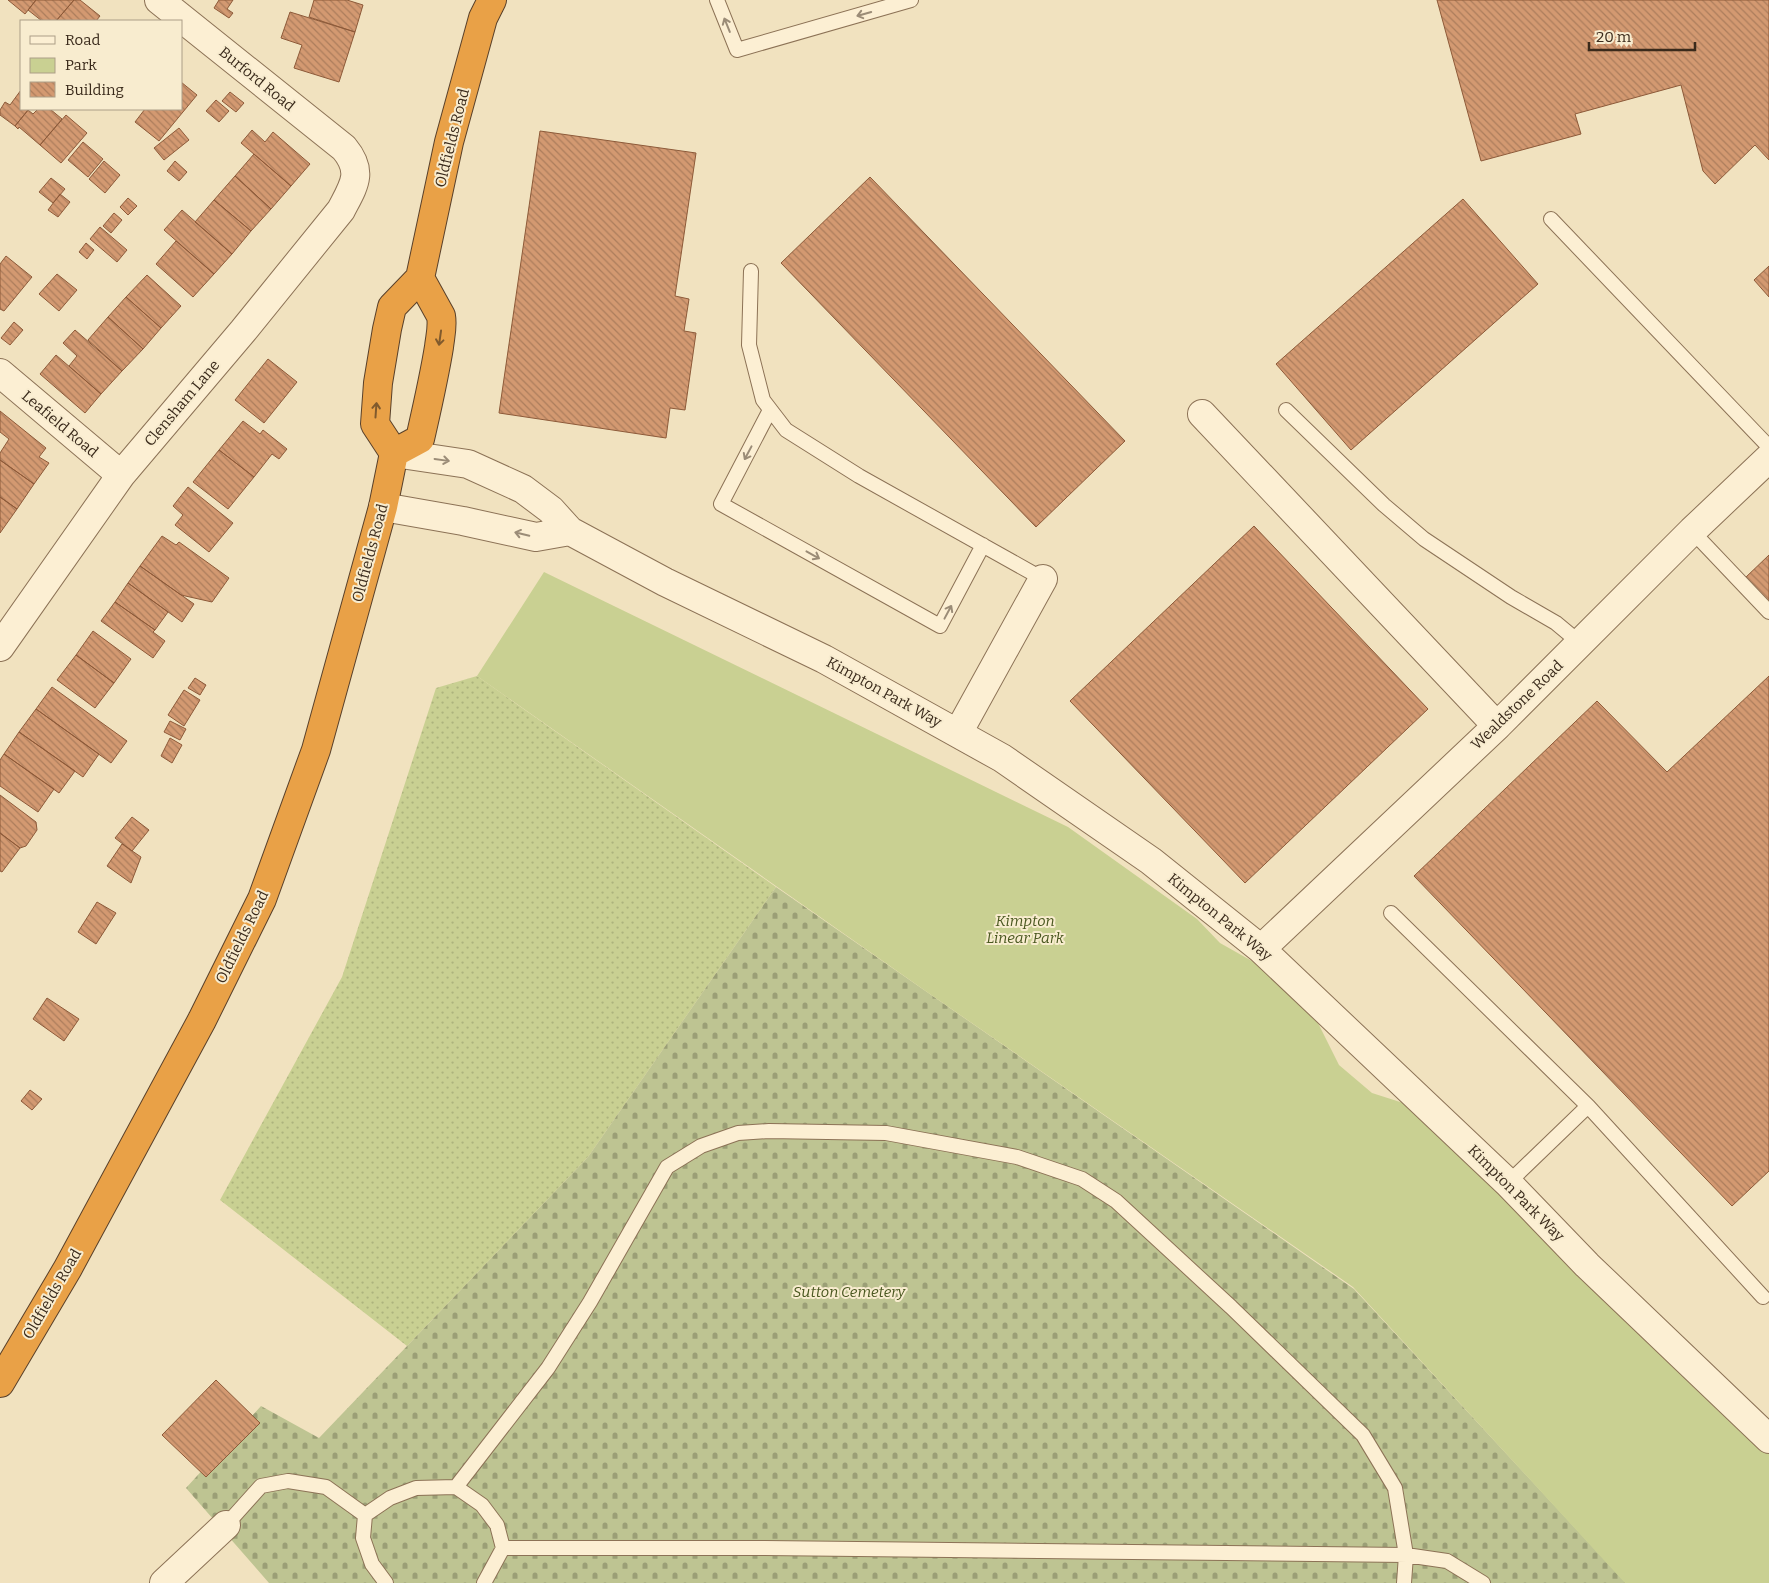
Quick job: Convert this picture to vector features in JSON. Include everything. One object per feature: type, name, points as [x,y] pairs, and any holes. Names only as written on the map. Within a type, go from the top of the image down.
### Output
[{"type":"highway","name":"Oldfields Road","points":[[420,278],[450,142],[483,18],[492,0]]},
{"type":"highway","points":[[420,278],[441,316],[440,341],[433,384],[420,439],[394,453],[376,424],[381,365],[392,307],[420,278]]},
{"type":"highway","name":"Oldfields Road","points":[[0,1383],[68,1268],[202,1020],[262,899],[316,750],[383,507],[394,453]]},
{"type":"street","name":"Burford Road","points":[[158,0],[344,148],[353,159]]},
{"type":"street","name":"Clensham Lane","points":[[0,647],[121,475],[341,210],[351,191],[356,174],[353,159]]},
{"type":"street","name":"Leafield Road","points":[[0,373],[121,475]]},
{"type":"street","points":[[1202,414],[1497,726]]},
{"type":"street","name":"Kimpton Park Way","points":[[394,453],[468,464],[523,489],[551,510],[570,531],[665,582],[824,659],[1002,758],[1151,861],[1261,949],[1508,1184],[1587,1265],[1769,1439]]},
{"type":"street","name":"Wealdstone Road","points":[[1261,949],[1497,726],[1692,531],[1769,458]]},
{"type":"street","points":[[383,507],[463,521],[536,537],[570,531]]},
{"type":"street","points":[[958,733],[1043,579]]},
{"type":"street","points":[[164,1583],[226,1525]]},
{"type":"lane","points":[[717,0],[737,50],[911,0]]},
{"type":"lane","points":[[1551,219],[1769,447]]},
{"type":"lane","points":[[751,271],[749,345],[762,400],[786,430],[859,476],[1043,579]]},
{"type":"lane","points":[[770,410],[721,504],[940,626],[983,545]]},
{"type":"lane","points":[[1286,410],[1384,505],[1424,539],[1511,597],[1556,623],[1580,643]]},
{"type":"lane","points":[[1692,531],[1769,612]]},
{"type":"lane","points":[[1391,913],[1588,1106],[1763,1297]]},
{"type":"lane","points":[[1508,1184],[1588,1106]]},
{"type":"lane","points":[[456,1487],[548,1368],[590,1302],[667,1167],[701,1146],[738,1133],[769,1131],[886,1133],[1017,1157],[1082,1179],[1116,1201],[1238,1314],[1363,1435],[1395,1488],[1406,1555],[1404,1583]]},
{"type":"lane","points":[[226,1525],[261,1486],[288,1480],[326,1487],[365,1515]]},
{"type":"lane","points":[[365,1515],[390,1498],[416,1488],[456,1487],[482,1505],[497,1525],[503,1548],[484,1583]]},
{"type":"lane","points":[[365,1515],[363,1538],[372,1564],[386,1583]]},
{"type":"lane","points":[[503,1548],[765,1548],[1406,1555],[1447,1561],[1483,1583]]},
{"type":"green space","name":"Kimpton Linear Park","points":[[544,572],[1068,827],[1197,919],[1220,943],[1259,965],[1310,1007],[1339,1065],[1372,1093],[1422,1109],[1769,1449],[1769,1583],[1625,1583],[1353,1287],[927,992],[477,676]]},
{"type":"green space","points":[[477,676],[776,887],[588,1157],[407,1346],[220,1200],[342,977],[436,688]]},
{"type":"green space","name":"Sutton Cemetery","points":[[776,887],[1354,1289],[1626,1583],[269,1583],[186,1488],[261,1406],[319,1438],[588,1157]]},
{"type":"building","points":[[8,0],[36,0],[25,14]]},
{"type":"building","points":[[36,0],[74,0],[57,20],[41,20],[28,10]]},
{"type":"building","points":[[74,0],[80,0],[100,16],[97,20],[57,20]]},
{"type":"building","points":[[219,0],[233,0],[227,9],[233,13],[229,18],[214,8]]},
{"type":"building","points":[[314,0],[347,0],[363,5],[355,32],[309,17]]},
{"type":"building","points":[[1437,0],[1769,0],[1769,160],[1755,145],[1715,184],[1703,171],[1681,85],[1575,114],[1581,134],[1481,161]]},
{"type":"building","points":[[290,12],[355,32],[339,82],[294,68],[302,45],[281,38]]},
{"type":"building","points":[[182,83],[197,95],[159,141],[135,122],[144,110],[182,110]]},
{"type":"building","points":[[20,91],[20,110],[28,110],[15,126],[0,115],[0,110],[5,102],[10,105]]},
{"type":"building","points":[[230,92],[244,103],[236,112],[222,101]]},
{"type":"building","points":[[216,100],[229,111],[219,122],[206,111]]},
{"type":"building","points":[[28,110],[33,114],[37,110],[51,110],[62,119],[40,145],[19,127],[18,129],[15,126]]},
{"type":"building","points":[[66,115],[87,133],[61,163],[40,145]]},
{"type":"building","points":[[179,128],[189,140],[164,160],[154,148]]},
{"type":"building","points":[[252,130],[265,142],[273,132],[310,164],[291,186],[241,143]]},
{"type":"building","points":[[540,131],[696,153],[675,296],[689,299],[684,331],[696,333],[685,410],[670,408],[666,438],[499,413]]},
{"type":"building","points":[[83,142],[103,159],[88,177],[68,160]]},
{"type":"building","points":[[254,154],[291,186],[271,209],[235,176]]},
{"type":"building","points":[[104,161],[120,175],[105,193],[89,179]]},
{"type":"building","points":[[175,161],[187,172],[179,181],[167,171]]},
{"type":"building","points":[[235,176],[271,209],[251,231],[214,200]]},
{"type":"building","points":[[870,177],[1125,441],[1036,527],[781,263]]},
{"type":"building","points":[[51,178],[65,189],[53,203],[39,192]]},
{"type":"building","points":[[60,194],[70,202],[58,217],[48,210]]},
{"type":"building","points":[[128,198],[137,206],[128,215],[120,207]]},
{"type":"building","points":[[1463,199],[1538,284],[1351,450],[1276,364]]},
{"type":"building","points":[[214,200],[251,231],[232,254],[195,222]]},
{"type":"building","points":[[182,210],[232,254],[214,274],[164,230]]},
{"type":"building","points":[[114,213],[122,220],[111,233],[103,226]]},
{"type":"building","points":[[100,227],[127,250],[117,262],[90,239]]},
{"type":"building","points":[[176,241],[214,274],[193,297],[156,264]]},
{"type":"building","points":[[86,243],[94,250],[87,259],[79,252]]},
{"type":"building","points":[[6,256],[32,277],[4,311],[0,309],[0,264]]},
{"type":"building","points":[[1769,266],[1769,297],[1754,280]]},
{"type":"building","points":[[57,274],[77,290],[59,311],[39,294]]},
{"type":"building","points":[[147,275],[181,306],[161,328],[126,297]]},
{"type":"building","points":[[126,297],[161,328],[143,349],[108,317]]},
{"type":"building","points":[[108,317],[143,349],[122,371],[88,340]]},
{"type":"building","points":[[14,322],[23,330],[10,345],[1,338]]},
{"type":"building","points":[[75,330],[122,371],[101,394],[69,366],[77,356],[63,343]]},
{"type":"building","points":[[56,355],[101,394],[85,413],[40,374]]},
{"type":"building","points":[[268,359],[297,382],[264,423],[235,400]]},
{"type":"building","points":[[0,411],[46,448],[39,457],[49,463],[34,484],[0,460],[0,453],[9,439],[0,432]]},
{"type":"building","points":[[243,421],[260,434],[263,430],[287,449],[279,459],[272,454],[254,477],[219,450]]},
{"type":"building","points":[[219,450],[254,477],[228,509],[193,482]]},
{"type":"building","points":[[0,460],[34,484],[17,509],[0,497]]},
{"type":"building","points":[[188,487],[233,523],[209,552],[175,525],[183,515],[173,506]]},
{"type":"building","points":[[0,497],[17,509],[0,533]]},
{"type":"building","points":[[1254,526],[1428,709],[1245,883],[1070,701]]},
{"type":"building","points":[[162,536],[176,545],[179,542],[229,578],[212,602],[181,595],[140,566]]},
{"type":"building","points":[[1769,555],[1769,603],[1745,578]]},
{"type":"building","points":[[140,566],[194,604],[182,622],[128,583]]},
{"type":"building","points":[[128,583],[168,612],[155,630],[115,602]]},
{"type":"building","points":[[115,602],[155,630],[153,632],[165,641],[153,658],[101,621]]},
{"type":"building","points":[[93,631],[131,659],[114,683],[76,655]]},
{"type":"building","points":[[76,655],[114,683],[95,708],[57,680]]},
{"type":"building","points":[[1769,676],[1769,1171],[1732,1206],[1414,876],[1597,701],[1667,772]]},
{"type":"building","points":[[195,678],[206,685],[200,695],[188,688]]},
{"type":"building","points":[[52,687],[127,741],[111,763],[36,709]]},
{"type":"building","points":[[184,690],[200,700],[184,726],[168,715]]},
{"type":"building","points":[[36,709],[99,754],[83,777],[19,732]]},
{"type":"building","points":[[170,721],[186,729],[180,740],[164,732]]},
{"type":"building","points":[[19,732],[75,771],[59,793],[4,754]]},
{"type":"building","points":[[170,738],[182,745],[172,763],[161,756]]},
{"type":"building","points":[[4,754],[54,789],[38,812],[0,786],[0,760]]},
{"type":"building","points":[[0,795],[36,822],[37,830],[26,846],[20,848],[0,833]]},
{"type":"building","points":[[132,817],[149,830],[132,851],[115,838]]},
{"type":"building","points":[[0,833],[20,848],[2,872],[0,871]]},
{"type":"building","points":[[122,844],[141,857],[131,883],[107,866]]},
{"type":"building","points":[[97,902],[116,913],[96,944],[78,932]]},
{"type":"building","points":[[47,998],[79,1019],[64,1041],[33,1019]]},
{"type":"building","points":[[30,1090],[42,1099],[32,1110],[21,1101]]},
{"type":"building","points":[[216,1380],[260,1423],[206,1477],[162,1435]]}]
